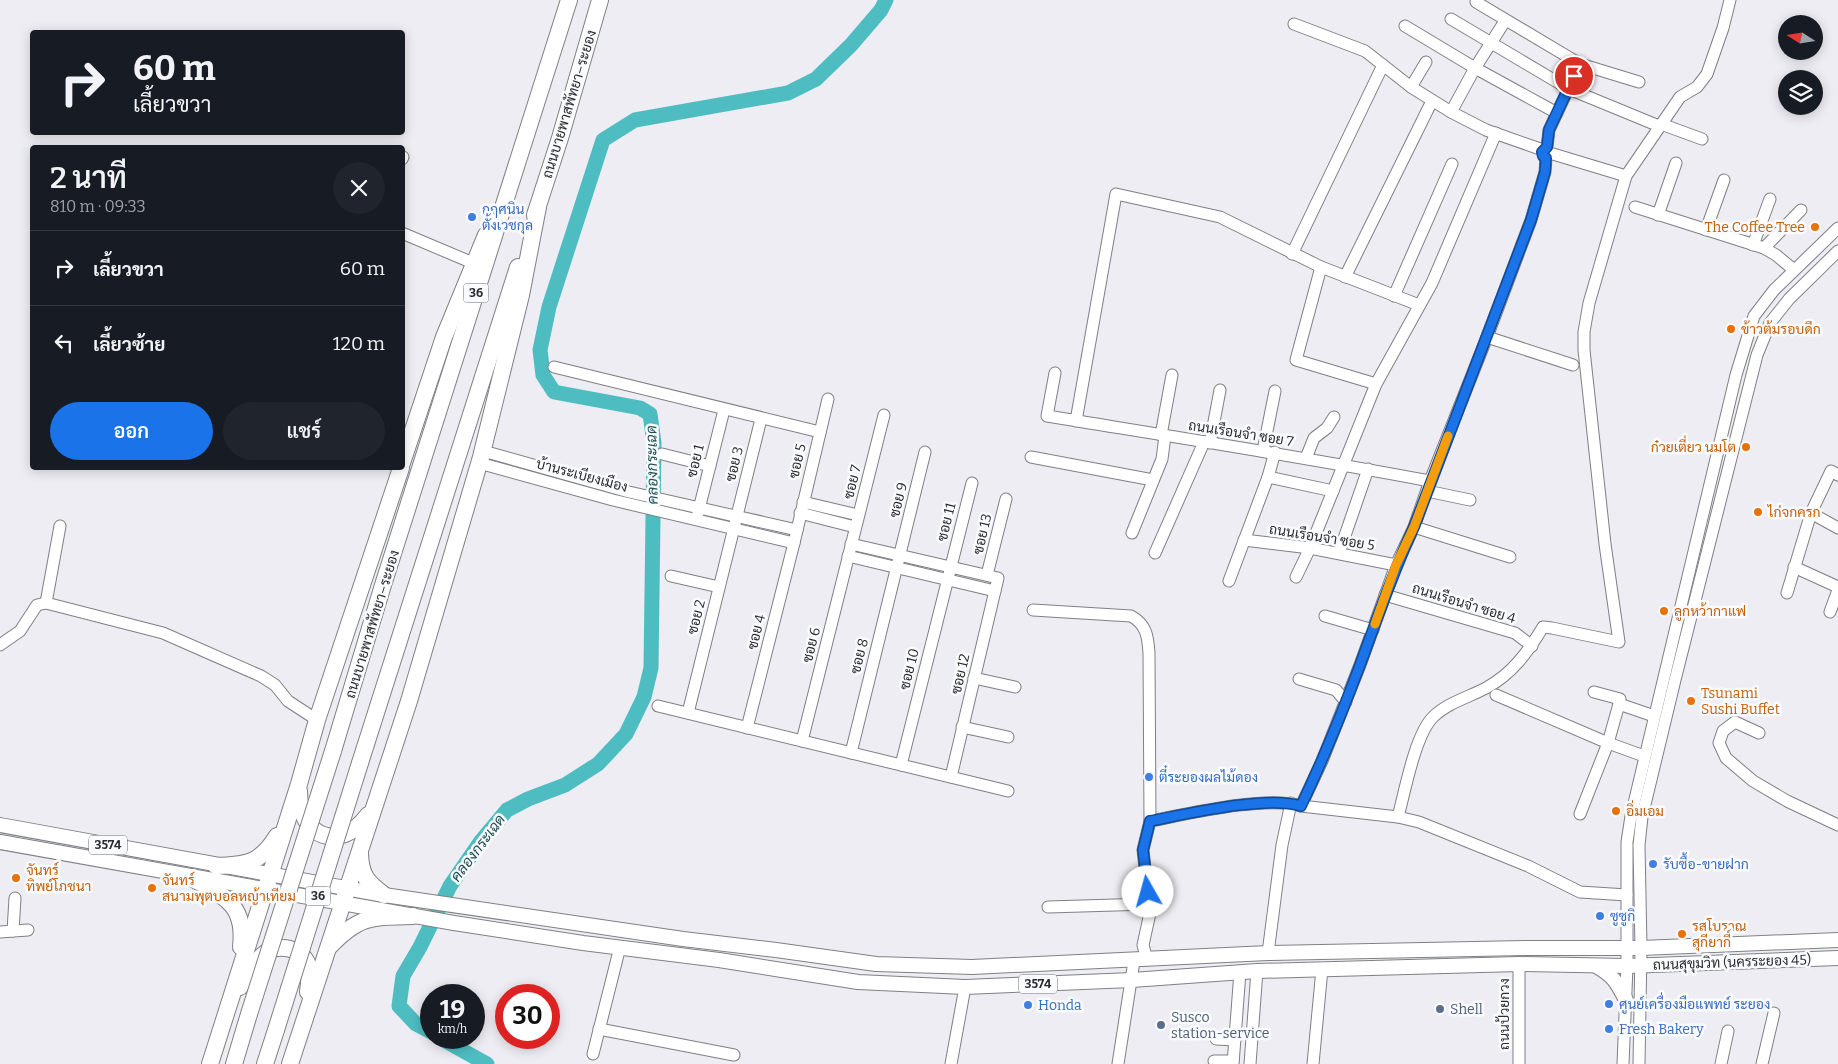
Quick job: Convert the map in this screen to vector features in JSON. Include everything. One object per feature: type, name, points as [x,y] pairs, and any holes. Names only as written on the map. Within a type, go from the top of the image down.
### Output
[{"type":"highway","name":"ถนนบายพาสพัทยา–ระยอง","points":[[234,1064],[333,751],[383,585],[569,0]]},
{"type":"highway","name":"ถนนบายพาสพัทยา–ระยอง","points":[[265,1064],[487,361],[560,138],[600,0]]},
{"type":"highway","name":"ถนนบายพาสพัทยา–ระยอง","points":[[405,454],[444,337],[473,263],[511,184]]},
{"type":"highway","name":"ถนนบายพาสพัทยา–ระยอง","points":[[290,1064],[408,701],[481,457],[521,295],[538,207]]},
{"type":"highway","name":"ถนนบายพาสพัทยา–ระยอง","points":[[210,1064],[299,784],[317,720],[400,470]]},
{"type":"highway","points":[[299,784],[300,810],[312,829],[321,835],[335,836],[355,830],[373,809]]},
{"type":"highway","points":[[216,866],[241,865],[254,861],[265,852],[285,824]]},
{"type":"highway","points":[[360,849],[364,876],[371,885],[384,895]]},
{"type":"highway","points":[[190,877],[228,900],[238,913],[242,931],[238,971]]},
{"type":"highway","points":[[328,948],[359,921],[372,917],[418,917]]},
{"type":"highway","points":[[228,1005],[249,971],[263,955],[271,950],[286,948],[299,953],[309,968],[306,1014]]},
{"type":"main road","name":"3574","points":[[0,825],[216,866],[341,904],[454,923],[719,960],[858,982],[965,987],[1132,980],[1257,971],[1516,965],[1634,966]]},
{"type":"main road","name":"3574","points":[[0,842],[190,877],[347,888],[422,901],[683,939],[876,964],[972,967],[1268,953],[1515,948],[1626,949]]},
{"type":"main road","name":"ถนนสุขุมวิท (นครระยอง 45)","points":[[1626,949],[1838,940]]},
{"type":"main road","name":"ถนนสุขุมวิท (นครระยอง 45)","points":[[1634,966],[1838,958]]},
{"type":"main road","points":[[1596,966],[1609,973],[1617,981],[1626,1000]]},
{"type":"street","points":[[1398,817],[1416,750],[1424,729],[1432,718],[1442,709],[1488,686],[1505,675],[1520,661],[1543,628],[1552,628],[1619,642],[1605,544],[1584,332],[1589,303],[1626,176],[1680,97],[1697,87],[1707,74],[1724,28],[1730,0]]},
{"type":"street","points":[[1476,2],[1580,64],[1639,82]]},
{"type":"street","points":[[1451,19],[1569,88],[1660,125],[1702,139]]},
{"type":"street","points":[[1451,112],[1474,68],[1505,21]]},
{"type":"street","points":[[1294,24],[1359,48],[1372,55],[1410,87],[1479,127],[1547,152],[1626,176]]},
{"type":"street","points":[[1405,26],[1474,68],[1557,113]]},
{"type":"street","points":[[1410,87],[1426,62]]},
{"type":"street","points":[[1268,953],[1282,845],[1296,804],[1322,761],[1346,702],[1396,565],[1414,527],[1428,486],[1488,337],[1531,220],[1545,172],[1549,130],[1580,64]]},
{"type":"street","points":[[1292,254],[1383,65]]},
{"type":"street","points":[[1345,277],[1432,101]]},
{"type":"street","points":[[1296,577],[1334,491],[1376,384],[1432,283],[1496,133]]},
{"type":"street","points":[[1658,215],[1676,163]]},
{"type":"street","points":[[1394,296],[1452,164]]},
{"type":"street","points":[[1706,230],[1724,180]]},
{"type":"street","points":[[1076,421],[1116,194],[1220,216],[1321,267],[1419,305]]},
{"type":"street","points":[[1759,246],[1770,199]]},
{"type":"street","points":[[1635,208],[1759,246],[1776,255],[1794,270]]},
{"type":"street","points":[[1759,246],[1801,210]]},
{"type":"street","points":[[1639,1064],[1634,966],[1626,949],[1627,842],[1644,756],[1740,356],[1754,316],[1774,290],[1838,228]]},
{"type":"street","points":[[405,234],[473,263]]},
{"type":"street","points":[[1623,1064],[1626,1000],[1640,948],[1639,845],[1642,818],[1757,355],[1770,323],[1789,299],[1838,251]]},
{"type":"street","points":[[1321,267],[1296,360],[1376,384]]},
{"type":"street","points":[[1488,337],[1573,365]]},
{"type":"street","points":[[554,367],[820,432]]},
{"type":"street","name":"ถนนเรือนจำ ซอย 7","points":[[1055,373],[1047,416],[1343,464],[1428,486],[1470,500]]},
{"type":"street","points":[[1132,533],[1162,459],[1163,436],[1172,374]]},
{"type":"street","points":[[1155,553],[1207,443],[1220,390]]},
{"type":"street","points":[[1229,581],[1268,478],[1276,391]]},
{"type":"street","name":"ซอย 5","points":[[797,530],[828,399]]},
{"type":"street","name":"ซอย 1","points":[[696,520],[724,410]]},
{"type":"street","name":"ซอย 7","points":[[848,556],[884,415]]},
{"type":"street","points":[[1306,458],[1314,438],[1327,428],[1334,417]]},
{"type":"street","name":"ซอย 3","points":[[733,529],[761,419]]},
{"type":"street","name":"ซอย 9","points":[[897,568],[925,452]]},
{"type":"street","points":[[662,454],[710,466]]},
{"type":"street","name":"บ้านระเบียงเมือง","points":[[481,457],[650,503],[664,506],[699,508],[797,530]]},
{"type":"street","points":[[1032,457],[1153,480]]},
{"type":"street","points":[[1339,553],[1368,469]]},
{"type":"street","points":[[1787,594],[1811,513],[1835,473]]},
{"type":"street","points":[[1268,478],[1334,491]]},
{"type":"street","name":"ซอย 11","points":[[947,579],[972,484]]},
{"type":"street","name":"ซอย 13","points":[[993,576],[1006,499]]},
{"type":"street","name":"บ้านระเบียงเมือง","points":[[664,506],[696,520],[794,544]]},
{"type":"street","points":[[802,508],[858,515]]},
{"type":"street","points":[[802,508],[855,527]]},
{"type":"street","points":[[1811,513],[1838,528]]},
{"type":"street","points":[[46,603],[60,526]]},
{"type":"street","points":[[1414,527],[1510,557]]},
{"type":"street","name":"ซอย 2","points":[[688,713],[733,529]]},
{"type":"street","name":"ซอย 4","points":[[747,728],[797,530]]},
{"type":"street","name":"ถนนเรือนจำ ซอย 5","points":[[1244,540],[1310,548],[1396,565]]},
{"type":"street","points":[[851,544],[993,576]]},
{"type":"street","points":[[848,556],[995,591]]},
{"type":"street","name":"ซอย 6","points":[[802,741],[848,556]]},
{"type":"street","points":[[1690,564],[1704,568]]},
{"type":"street","points":[[1794,567],[1838,588],[1830,612]]},
{"type":"street","name":"ซอย 8","points":[[851,753],[897,568]]},
{"type":"street","points":[[671,576],[718,587]]},
{"type":"street","name":"ซอย 12","points":[[951,777],[995,591],[993,576]]},
{"type":"street","name":"ซอย 10","points":[[901,765],[947,579]]},
{"type":"street","name":"ถนนเรือนจำ ซอย 4","points":[[1385,595],[1515,633],[1532,646]]},
{"type":"street","points":[[0,645],[20,631],[37,605],[46,603],[172,636],[261,676],[275,685],[288,701],[317,720]]},
{"type":"street","points":[[1033,610],[1131,616],[1140,621],[1148,634],[1150,653],[1150,821],[1143,850],[1150,913],[1140,960],[1132,980],[1118,1064]]},
{"type":"street","points":[[1325,616],[1373,630]]},
{"type":"street","points":[[974,678],[1015,687]]},
{"type":"street","points":[[1299,679],[1336,690],[1346,702]]},
{"type":"street","points":[[1594,692],[1622,698],[1654,716]]},
{"type":"street","points":[[1496,695],[1608,744],[1644,756]]},
{"type":"street","points":[[1580,814],[1608,744],[1622,698]]},
{"type":"street","points":[[658,706],[1008,791]]},
{"type":"street","points":[[1759,733],[1735,722],[1724,731],[1719,743],[1726,758],[1753,781],[1787,801],[1838,825]]},
{"type":"street","points":[[962,727],[1008,738]]},
{"type":"street","points":[[1150,821],[1203,811],[1257,804],[1296,804],[1398,817],[1419,822],[1528,866],[1580,892],[1627,895]]},
{"type":"street","points":[[12,931],[15,898]]},
{"type":"street","points":[[1048,907],[1149,904]]},
{"type":"street","points":[[0,932],[28,930]]},
{"type":"street","points":[[593,1054],[620,947]]},
{"type":"street","name":"ถนนป้วยกวง","points":[[1513,1064],[1512,1035],[1516,965]]},
{"type":"street","name":"ถนนป้วยกวง","points":[[1516,965],[1520,1064]]},
{"type":"street","points":[[1313,1064],[1322,969]]},
{"type":"street","points":[[1250,1064],[1257,971]]},
{"type":"street","points":[[1214,1061],[1233,1063],[1240,972]]},
{"type":"street","points":[[951,1064],[965,987]]},
{"type":"street","points":[[1762,1064],[1774,1013]]},
{"type":"street","points":[[599,1029],[734,1055]]},
{"type":"street","points":[[1721,1064],[1728,1031]]},
{"type":"street","points":[[1216,1039],[1234,1040]]},
{"type":"waterway","name":"คลองกระเฉด","points":[[420,1026],[399,1006],[403,976],[420,947],[450,886],[481,841],[507,810],[528,799],[565,785],[598,764],[626,734],[644,697],[651,668],[654,443],[650,414],[640,408],[554,392],[543,375],[540,350],[549,307],[603,140],[635,120],[788,93],[816,79],[851,45],[881,10],[886,0]]},
{"type":"waterway","name":"คลองกระเฉด","points":[[460,1049],[487,1064]]},
{"type":"slow traffic","points":[[1375,624],[1396,565],[1414,527],[1448,436]]},
{"type":"place","name":"กฤศนิน ตั้งเวชกุล","points":[[472,217]]},
{"type":"place","name":"The Coffee Tree","points":[[1815,227]]},
{"type":"place","name":"ข้าวต้มรอบดึก","points":[[1731,329]]},
{"type":"place","name":"ก๋วยเตี่ยว นมโต","points":[[1746,447]]},
{"type":"place","name":"ไก่จกครก","points":[[1758,512]]},
{"type":"place","name":"ลูกหว้ากาแฟ","points":[[1664,611]]},
{"type":"place","name":"Tsunami Sushi Buffet","points":[[1691,701]]},
{"type":"place","name":"ตี๋ระยองผลไม้ดอง","points":[[1149,777]]},
{"type":"place","name":"อิ่มเอม","points":[[1616,811]]},
{"type":"place","name":"รับซื้อ-ขายฝาก","points":[[1653,864]]},
{"type":"place","name":"จันทร์ ทิพย์โภชนา","points":[[16,878]]},
{"type":"place","name":"จันทร์ สนามพุตบอลหญ้าเทียม","points":[[152,888]]},
{"type":"place","name":"ซูซูกิ","points":[[1600,916]]},
{"type":"place","name":"รสโบราณ สุกียากี์","points":[[1682,934]]},
{"type":"place","name":"ศูนย์เครื่องมือแพทย์ ระยอง","points":[[1609,1004]]},
{"type":"place","name":"Honda","points":[[1028,1005]]},
{"type":"place","name":"Shell","points":[[1440,1009]]},
{"type":"place","name":"Susco station-service","points":[[1161,1025]]},
{"type":"place","name":"Fresh Bakery","points":[[1609,1029]]},
{"type":"route","points":[[1148,892],[1143,850],[1150,821],[1203,811],[1257,804],[1291,803],[1301,806],[1346,702],[1396,565],[1414,527],[1430,481],[1488,337],[1542,186],[1546,158],[1544,158],[1542,152],[1547,147],[1549,130],[1574,76]]}]
